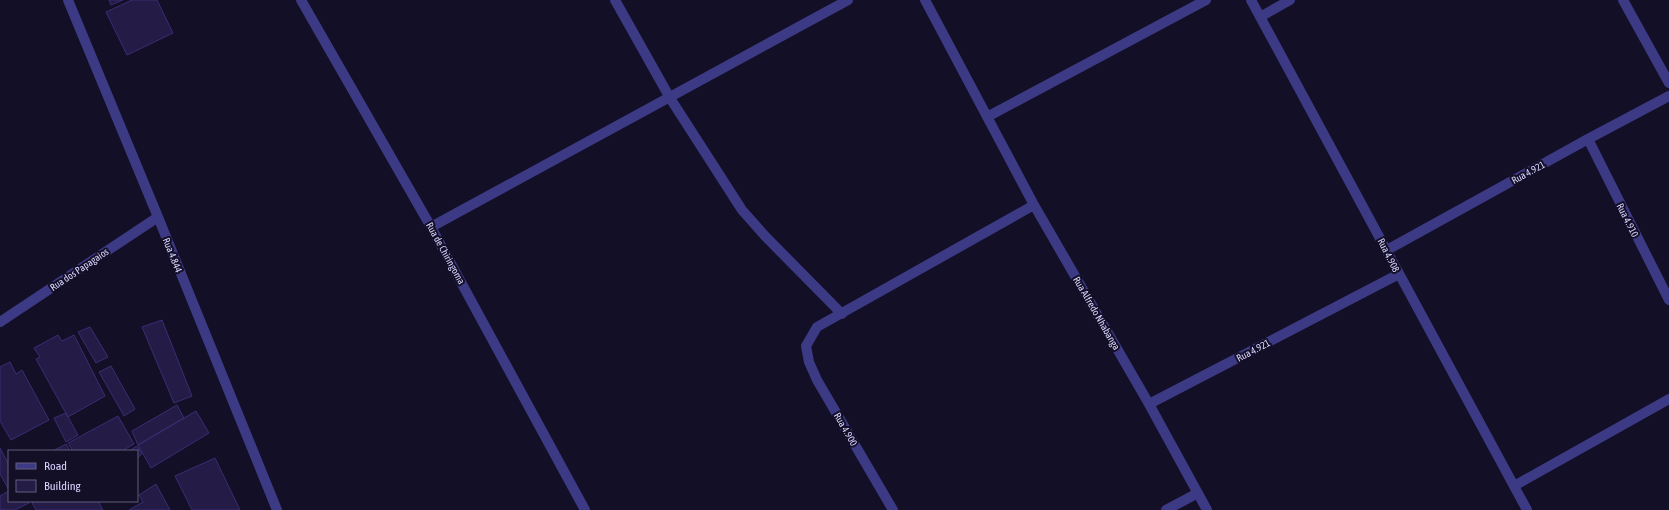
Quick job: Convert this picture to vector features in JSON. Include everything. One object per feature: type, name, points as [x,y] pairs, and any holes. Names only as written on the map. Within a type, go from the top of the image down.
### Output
[{"type":"street","name":"Rua 4.844","points":[[68,0],[277,510]]},
{"type":"street","points":[[615,0],[670,98],[742,210],[765,236],[842,314],[1034,205]]},
{"type":"street","points":[[431,227],[848,0]]},
{"type":"street","name":"Rua Alfredo Nhabanga","points":[[925,0],[1034,205],[1149,404],[1207,510]]},
{"type":"street","points":[[987,117],[1206,0]]},
{"type":"street","name":"Rua 4.908","points":[[1251,0],[1527,510]]},
{"type":"street","points":[[1260,17],[1290,0]]},
{"type":"street","points":[[1623,0],[1669,83]]},
{"type":"street","name":"Rua de Chiringoma","points":[[304,1],[431,227],[585,510]]},
{"type":"street","name":"Rua 4.921","points":[[1387,250],[1669,96]]},
{"type":"street","name":"Rua 4.910","points":[[1588,139],[1669,300]]},
{"type":"street","name":"Rua dos Papagaios","points":[[0,322],[158,217]]},
{"type":"street","name":"Rua 4.921","points":[[1149,404],[1399,274]]},
{"type":"street","name":"Rua 4.900","points":[[842,314],[817,327],[806,346],[809,362],[817,380],[893,510]]},
{"type":"street","points":[[1514,486],[1669,399]]},
{"type":"street","points":[[1166,510],[1198,493]]},
{"type":"building","points":[[109,0],[123,0],[111,5]]},
{"type":"building","points":[[132,0],[157,0],[173,33],[127,55],[106,12]]},
{"type":"building","points":[[162,320],[192,396],[174,403],[142,327]]},
{"type":"building","points":[[90,327],[108,357],[96,363],[78,332]]},
{"type":"building","points":[[58,335],[62,341],[74,335],[105,396],[68,417],[36,359],[40,357],[34,348]]},
{"type":"building","points":[[10,362],[16,374],[22,370],[49,420],[11,440],[0,421],[0,367]]},
{"type":"building","points":[[111,366],[135,409],[124,416],[99,372]]},
{"type":"building","points":[[177,405],[184,418],[138,445],[132,431]]},
{"type":"building","points":[[196,411],[209,433],[151,468],[138,445]]},
{"type":"building","points":[[66,413],[78,435],[66,442],[54,418]]},
{"type":"building","points":[[118,416],[134,444],[124,450],[72,450],[68,443]]},
{"type":"building","points":[[66,444],[69,450],[55,450]]},
{"type":"building","points":[[137,446],[142,454],[138,457],[138,450],[131,450]]},
{"type":"building","points":[[0,448],[8,463],[8,488],[0,474]]},
{"type":"building","points":[[215,458],[240,510],[192,510],[175,476]]},
{"type":"building","points":[[156,484],[170,510],[129,510],[143,502],[139,495]]},
{"type":"building","points":[[8,492],[8,502],[29,503],[15,510],[0,510],[0,496]]},
{"type":"building","points":[[99,502],[103,510],[36,510],[32,503]]}]
